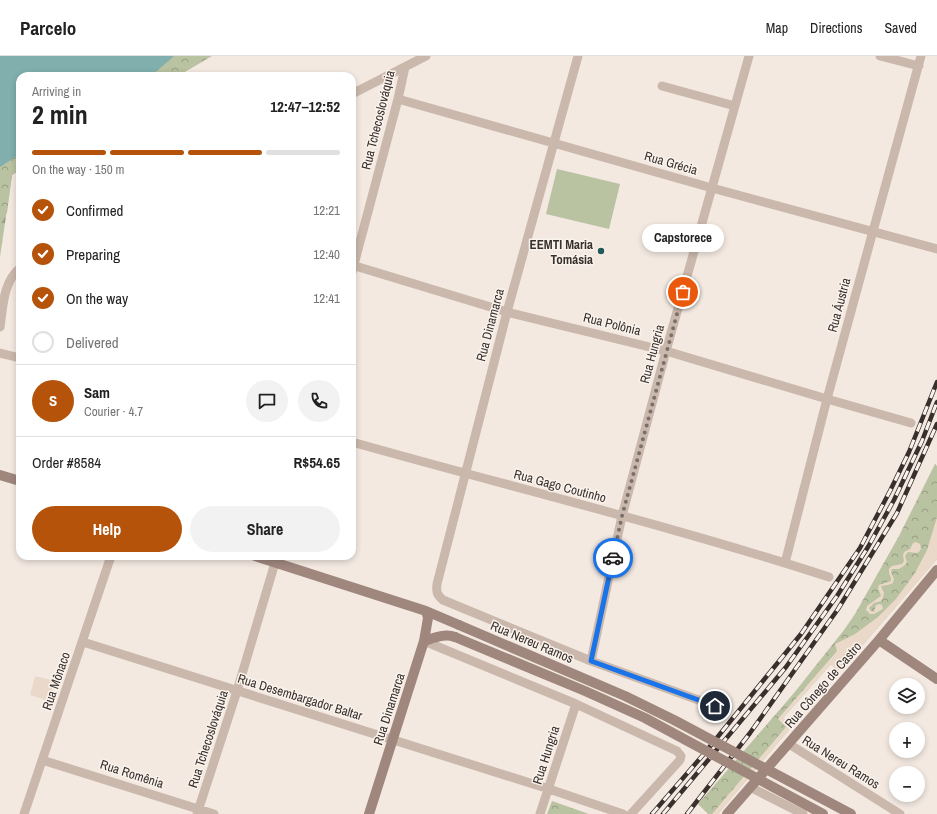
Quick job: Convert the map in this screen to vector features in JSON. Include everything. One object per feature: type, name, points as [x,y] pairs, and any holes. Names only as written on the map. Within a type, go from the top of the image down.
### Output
[{"type":"street","points":[[356,92],[426,56]]},
{"type":"street","name":"Rua Dinamarca","points":[[443,600],[438,596],[436,584],[466,474],[507,312],[578,56]]},
{"type":"street","name":"Rua Hungria","points":[[591,661],[622,516],[666,351],[749,56]]},
{"type":"street","points":[[880,56],[919,66]]},
{"type":"street","name":"Rua Áustria","points":[[785,563],[826,399],[921,56]]},
{"type":"street","name":"Rua Tchecoslováquia","points":[[356,256],[398,100],[405,67]]},
{"type":"street","points":[[662,86],[735,106]]},
{"type":"street","name":"Rua Grécia","points":[[398,100],[873,233],[937,249]]},
{"type":"street","name":"Rua Polônia","points":[[356,268],[507,312],[666,351],[911,423]]},
{"type":"street","points":[[0,327],[6,288],[11,277],[16,272]]},
{"type":"street","points":[[0,353],[16,357]]},
{"type":"street","name":"Rua Gago Coutinho","points":[[356,443],[622,516],[829,577]]},
{"type":"street","points":[[0,475],[16,480]]},
{"type":"street","name":"Rua Mônaco","points":[[24,814],[110,560]]},
{"type":"street","name":"Rua Tchecoslováquia","points":[[198,812],[238,691],[276,560]]},
{"type":"street","name":"Rua Nereu Ramos","points":[[279,560],[426,611],[625,696],[674,720],[851,814]]},
{"type":"street","name":"Rua Cônego de Castro","points":[[727,814],[879,640],[937,570]]},
{"type":"street","name":"Rua Nereu Ramos","points":[[443,600],[591,661],[715,706],[726,707]]},
{"type":"street","name":"Rua Dinamarca","points":[[369,814],[424,642],[428,618],[426,611]]},
{"type":"street","name":"Rua Nereu Ramos","points":[[424,642],[439,636],[449,635],[585,691],[645,718],[823,814]]},
{"type":"street","points":[[879,640],[937,679]]},
{"type":"street","name":"Rua Desembargador Baltar","points":[[83,642],[549,789],[623,814]]},
{"type":"street","points":[[424,642],[576,704],[677,751],[681,756],[680,760],[632,814]]},
{"type":"street","name":"Rua Hungria","points":[[540,814],[576,704]]},
{"type":"street","name":"Rua Nereu Ramos","points":[[789,744],[900,814]]},
{"type":"street","name":"Rua Romênia","points":[[42,760],[198,812],[214,814]]},
{"type":"street","points":[[750,787],[804,814]]},
{"type":"green space","points":[[0,56],[212,56],[185,72],[16,72],[16,172],[12,175],[7,213],[0,218]]},
{"type":"green space","points":[[0,167],[16,169],[16,172],[12,175],[0,257]]},
{"type":"green space","points":[[557,169],[620,184],[609,229],[546,214]]},
{"type":"green space","points":[[935,464],[937,466],[937,559],[842,669],[837,670],[831,664],[783,718],[792,726],[718,814],[708,814],[698,804],[794,693],[855,614],[899,536]]},
{"type":"green space","points":[[552,801],[589,814],[547,814]]},
{"type":"shaded area","points":[[937,517],[937,559],[842,669],[837,670],[831,664],[783,718],[792,726],[718,814],[712,814],[786,727],[778,719],[837,651],[835,644],[855,634],[878,617],[896,599],[915,573],[927,550]]},
{"type":"shaded area","points":[[916,542],[920,544],[920,551],[917,553],[908,552],[905,556],[907,562],[905,565],[899,569],[892,569],[891,572],[894,579],[893,583],[881,586],[884,593],[883,598],[881,601],[874,603],[869,608],[874,612],[876,605],[880,604],[882,605],[883,609],[874,614],[870,614],[866,610],[867,606],[881,596],[878,588],[879,585],[891,581],[889,569],[892,566],[902,564],[904,561],[904,552],[910,549],[913,543]]},
{"type":"shaded area","points":[[35,676],[55,681],[49,701],[30,695]]},
{"type":"water","points":[[0,56],[174,56],[156,72],[16,72],[16,157],[0,167]]},
{"type":"railway","points":[[652,814],[703,755],[801,634],[860,548],[909,452],[937,382]]},
{"type":"railway","points":[[663,814],[786,667],[837,596],[868,547],[894,500],[922,441],[937,402]]},
{"type":"railway","points":[[687,814],[750,733],[838,609],[897,513],[937,424]]},
{"type":"way so far","points":[[613,558],[622,516],[683,292]]},
{"type":"place","name":"EEMTI Maria Tomásia","points":[[601,251]]},
{"type":"place","name":"Capstorece","points":[[683,292]]},
{"type":"route","points":[[613,558],[591,661],[715,706]]}]
